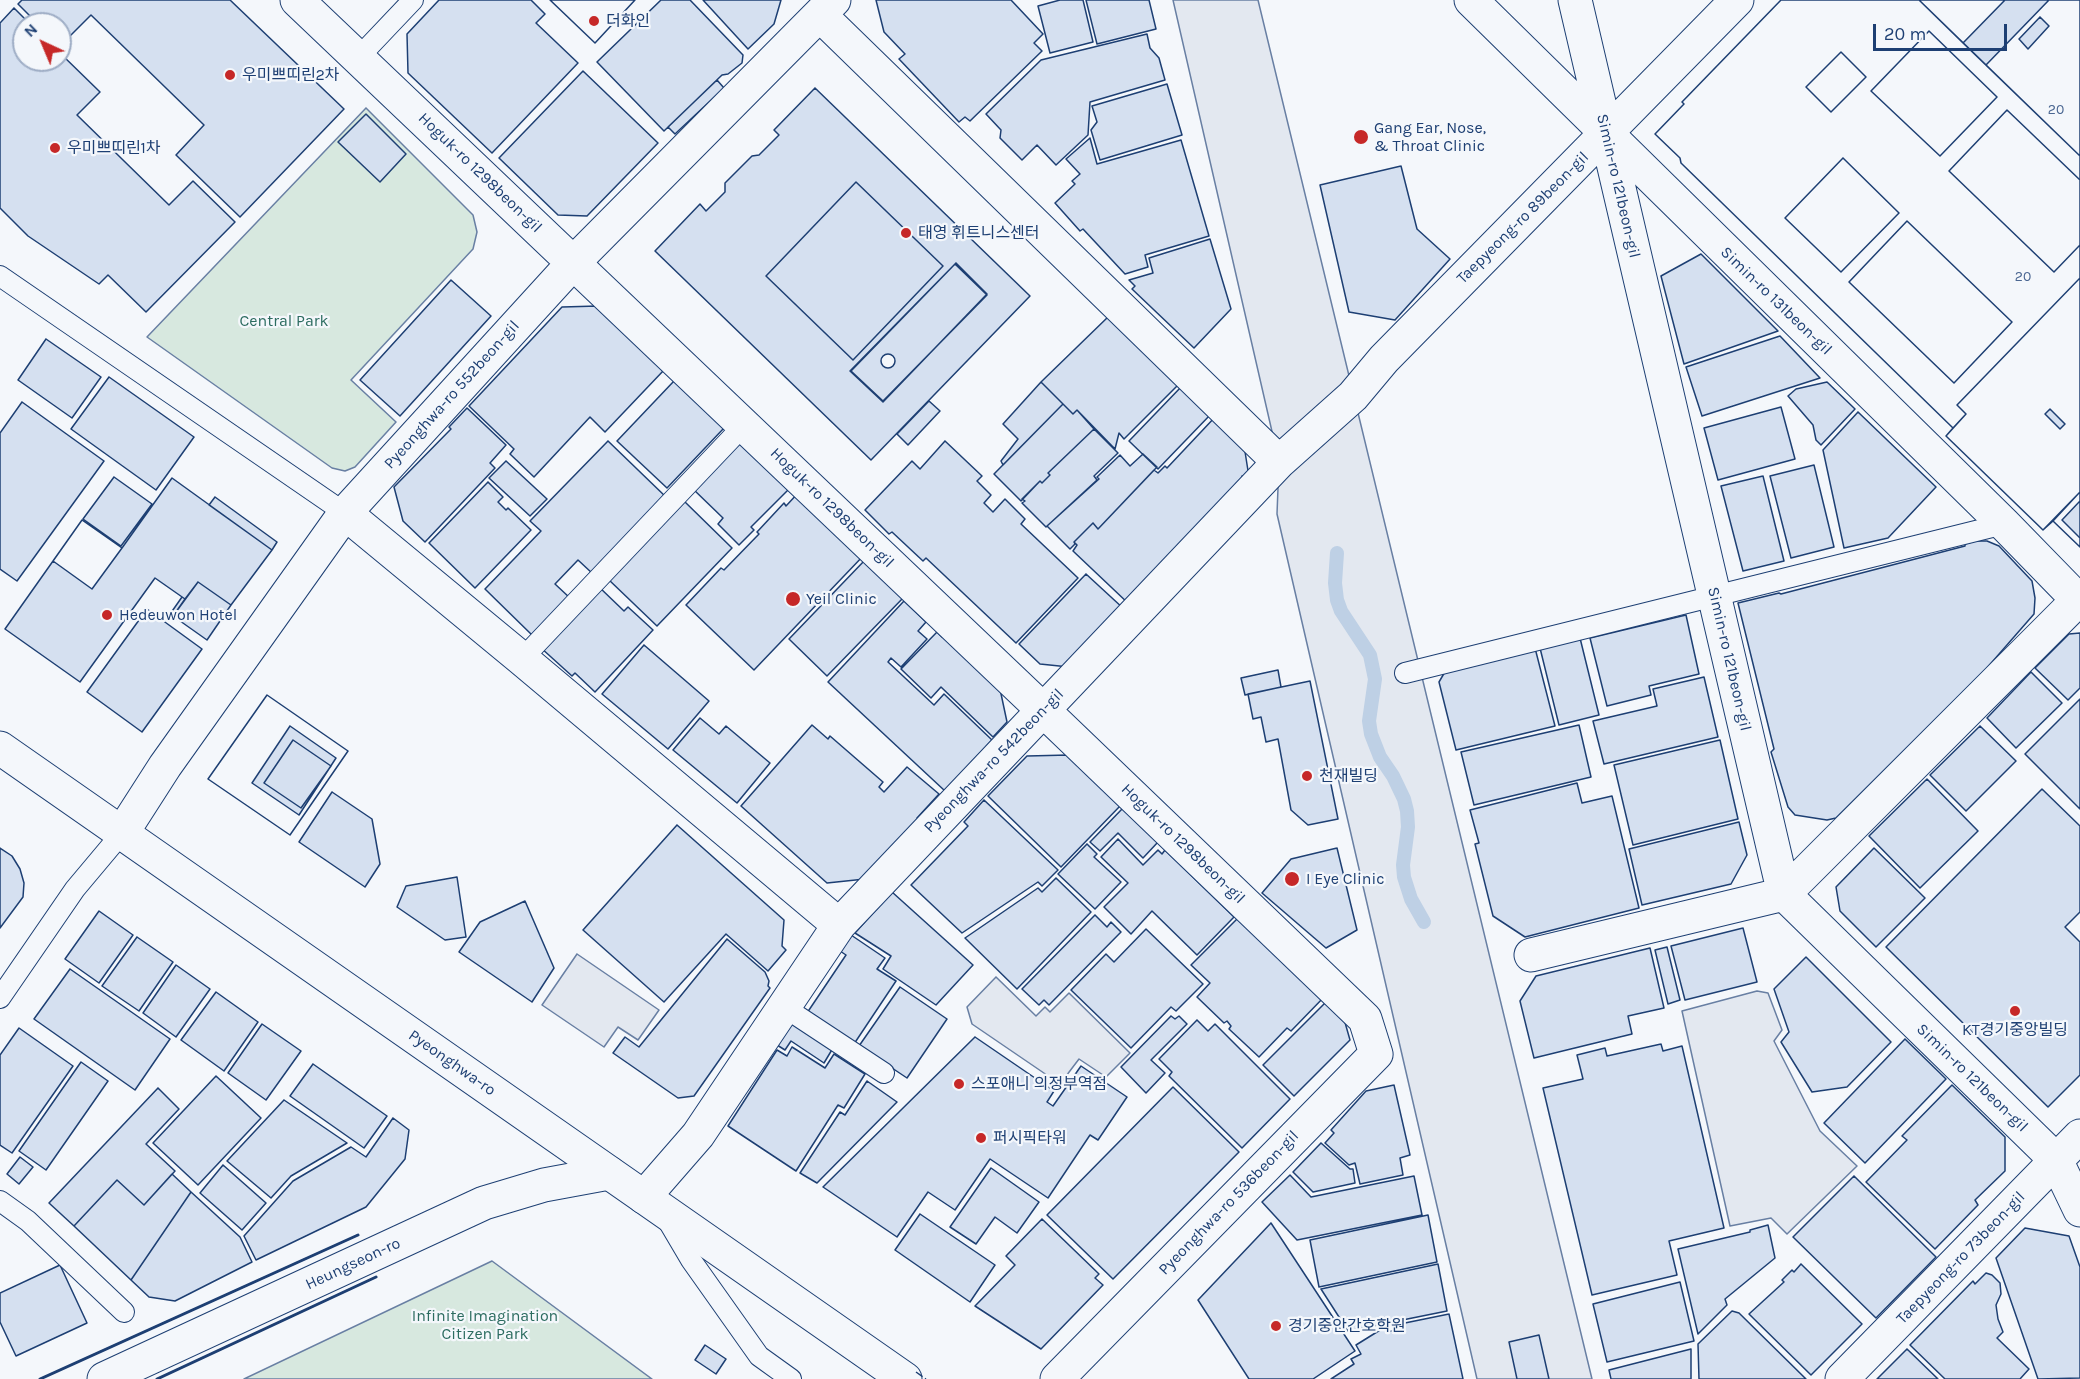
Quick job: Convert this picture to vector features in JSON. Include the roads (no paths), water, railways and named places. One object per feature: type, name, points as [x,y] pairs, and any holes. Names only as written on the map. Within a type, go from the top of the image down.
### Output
[{"type":"street","name":"Hoguk-ro 1298beon-gil","points":[[297,0],[1365,1019]]},
{"type":"street","name":"Simin-ro 131beon-gil","points":[[1472,0],[2004,524],[2079,601]]},
{"type":"street","name":"Simin-ro 121beon-gil","points":[[1575,0],[1784,894],[2056,1160],[2080,1210]]},
{"type":"street","name":"Taepyeong-ro 89beon-gil","points":[[1384,359],[1737,0]]},
{"type":"street","name":"Pyeonghwa-ro 552beon-gil","points":[[122,833],[165,766],[345,513],[574,262],[823,5]]},
{"type":"street","points":[[823,5],[1279,462]]},
{"type":"street","name":"Pyeonghwa-ro 542beon-gil","points":[[652,1203],[839,925],[1279,462],[1353,396],[1384,359]]},
{"type":"street","points":[[345,513],[839,925]]},
{"type":"street","points":[[1531,955],[1784,894],[2079,601]]},
{"type":"street","name":"Pyeonghwa-ro","points":[[0,748],[905,1379]]},
{"type":"street","name":"Pyeonghwa-ro 536beon-gil","points":[[1057,1379],[1376,1054],[1365,1019]]},
{"type":"street","name":"Taepyeong-ro 73beon-gil","points":[[1842,1379],[2080,1136]]},
{"type":"street","name":"Heungseon-ro","points":[[104,1379],[484,1203],[544,1185],[609,1173]]},
{"type":"lane","points":[[358,58],[413,0]]},
{"type":"lane","points":[[0,276],[345,513]]},
{"type":"lane","points":[[522,659],[744,425]]},
{"type":"lane","points":[[1405,673],[2004,524]]},
{"type":"lane","points":[[0,998],[75,889],[122,833]]},
{"type":"lane","points":[[784,1007],[884,1073]]},
{"type":"lane","points":[[0,1201],[28,1221],[124,1312]]},
{"type":"lane","points":[[652,1203],[759,1356],[791,1379]]},
{"type":"waterway","points":[[1337,553],[1335,583],[1337,600],[1341,611],[1370,655],[1375,679],[1369,721],[1371,734],[1380,757],[1393,776],[1404,799],[1408,827],[1403,865],[1404,877],[1411,899],[1424,922]]},
{"type":"place","name":"더화인","points":[[594,21]]},
{"type":"place","name":"우미쁘띠린2차","points":[[230,75]]},
{"type":"place","name":"Gang Ear, Nose, & Throat Clinic","points":[[1361,137]]},
{"type":"place","name":"우미쁘띠린1차","points":[[55,148]]},
{"type":"place","name":"태영 휘트니스센터","points":[[906,233]]},
{"type":"place","name":"Yeil Clinic","points":[[793,599]]},
{"type":"place","name":"Hedeuwon Hotel","points":[[107,615]]},
{"type":"place","name":"천재빌딩","points":[[1307,776]]},
{"type":"place","name":"I Eye Clinic","points":[[1292,879]]},
{"type":"place","name":"KT경기중앙빌딩","points":[[2015,1011]]},
{"type":"place","name":"스포애니 의정부역점","points":[[959,1084]]},
{"type":"place","name":"퍼시픽타워","points":[[981,1138]]},
{"type":"place","name":"경기중안간호학원","points":[[1276,1326]]},
{"type":"park label","name":"Central Park","points":[[284,321]]},
{"type":"park label","name":"Infinite Imagination Citizen Park","points":[[485,1325]]}]
